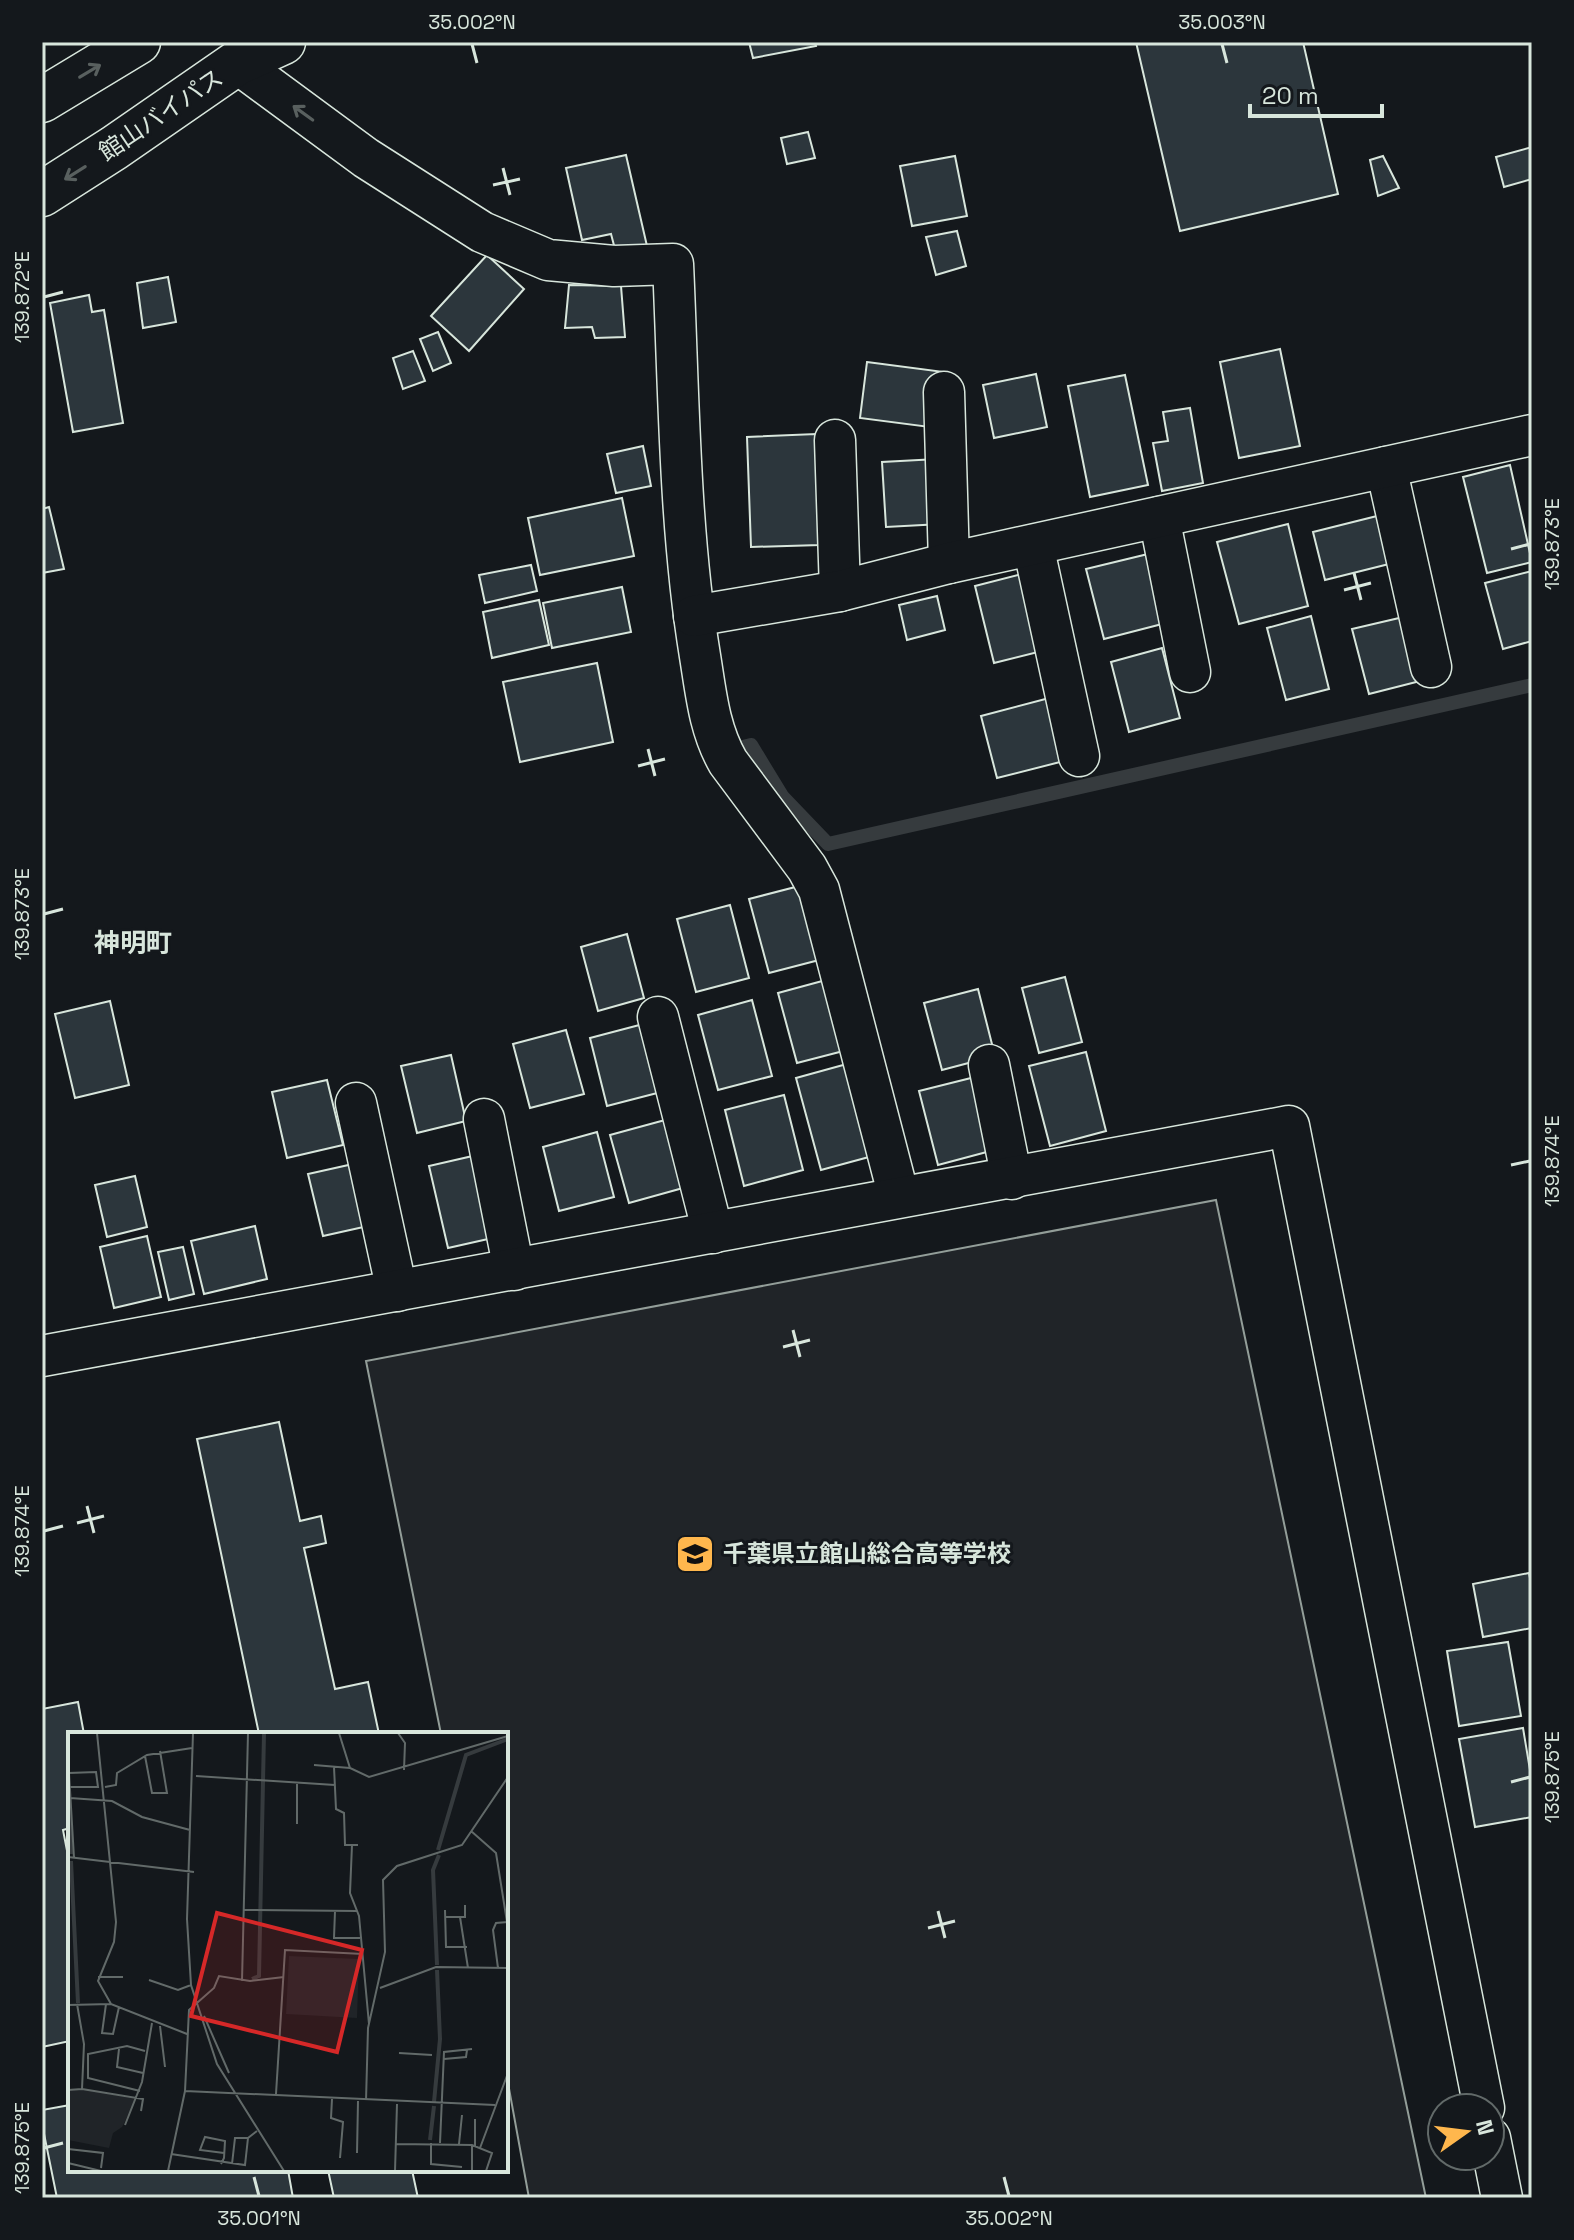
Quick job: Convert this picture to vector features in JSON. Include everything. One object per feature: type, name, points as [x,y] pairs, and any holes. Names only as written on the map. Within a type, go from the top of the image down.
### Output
[{"type":"highway","points":[[42,100],[138,42]]},
{"type":"highway","name":"館山バイパス","points":[[42,194],[237,63],[283,42]]},
{"type":"street","points":[[237,63],[366,158],[482,232],[548,260],[614,266],[673,264],[694,616],[711,724],[717,744],[807,868],[819,890],[899,1197]]},
{"type":"street","points":[[944,392],[949,563]]},
{"type":"street","points":[[694,616],[840,591],[949,563],[1532,435]]},
{"type":"street","points":[[835,440],[840,591]]},
{"type":"street","points":[[1386,467],[1431,667]]},
{"type":"street","points":[[1159,517],[1190,672]]},
{"type":"street","points":[[1033,545],[1079,756]]},
{"type":"street","points":[[658,1017],[713,1233]]},
{"type":"street","points":[[989,1065],[1012,1179]]},
{"type":"street","points":[[356,1103],[397,1291]]},
{"type":"street","points":[[484,1119],[514,1270]]},
{"type":"street","points":[[42,1356],[1289,1126],[1481,2092]]},
{"type":"street","points":[[1497,2172],[1502,2198]]},
{"type":"shaded area","name":"千葉県立館山総合高等学校","points":[[1216,1200],[1426,2198],[529,2198],[508,2083],[508,1732],[441,1732],[366,1361]]},
{"type":"building","points":[[749,42],[815,42],[816,46],[753,58]]},
{"type":"building","points":[[1136,42],[1303,42],[1338,194],[1180,231]]},
{"type":"building","points":[[808,132],[815,158],[787,164],[781,138]]},
{"type":"building","points":[[1532,147],[1532,179],[1504,187],[1496,157]]},
{"type":"building","points":[[626,155],[647,246],[616,253],[611,234],[582,240],[566,168]]},
{"type":"building","points":[[955,156],[967,216],[912,226],[900,166]]},
{"type":"building","points":[[1383,156],[1399,188],[1378,196],[1370,160]]},
{"type":"building","points":[[957,231],[966,266],[936,275],[926,237]]},
{"type":"building","points":[[487,255],[524,289],[469,351],[431,316]]},
{"type":"building","points":[[168,277],[176,322],[143,328],[137,283]]},
{"type":"building","points":[[569,285],[621,286],[625,337],[595,338],[592,327],[565,328]]},
{"type":"building","points":[[89,295],[92,312],[104,310],[123,423],[73,432],[50,303]]},
{"type":"building","points":[[438,332],[451,363],[433,371],[420,339]]},
{"type":"building","points":[[1280,349],[1300,446],[1239,458],[1220,362]]},
{"type":"building","points":[[413,351],[425,381],[403,389],[393,358]]},
{"type":"building","points":[[867,362],[944,372],[937,428],[860,418]]},
{"type":"building","points":[[1036,374],[1047,427],[994,438],[983,385]]},
{"type":"building","points":[[1125,375],[1148,485],[1090,497],[1068,386]]},
{"type":"building","points":[[1190,408],[1203,483],[1162,491],[1153,443],[1168,441],[1163,412]]},
{"type":"building","points":[[816,434],[820,545],[751,547],[747,437]]},
{"type":"building","points":[[643,446],[651,486],[616,493],[607,454]]},
{"type":"building","points":[[937,459],[941,524],[886,527],[882,462]]},
{"type":"building","points":[[1510,465],[1532,562],[1487,573],[1463,477]]},
{"type":"building","points":[[622,498],[634,556],[540,575],[528,518]]},
{"type":"building","points":[[49,507],[64,569],[42,573],[42,509]]},
{"type":"building","points":[[1389,513],[1401,561],[1325,580],[1313,532]]},
{"type":"building","points":[[1288,524],[1308,606],[1239,624],[1217,542]]},
{"type":"building","points":[[1148,554],[1166,623],[1104,639],[1086,569]]},
{"type":"building","points":[[531,565],[537,591],[485,603],[479,575]]},
{"type":"building","points":[[1034,571],[1054,648],[994,663],[975,586]]},
{"type":"building","points":[[1532,571],[1532,641],[1503,649],[1485,583]]},
{"type":"building","points":[[622,587],[631,632],[552,648],[543,603]]},
{"type":"building","points":[[937,596],[945,630],[907,640],[899,605]]},
{"type":"building","points":[[539,600],[549,645],[492,658],[483,612]]},
{"type":"building","points":[[1412,615],[1428,679],[1369,694],[1352,629]]},
{"type":"building","points":[[1311,616],[1329,689],[1286,700],[1267,628]]},
{"type":"building","points":[[1162,648],[1180,718],[1129,732],[1111,662]]},
{"type":"building","points":[[597,663],[613,742],[520,762],[503,682]]},
{"type":"building","points":[[1053,697],[1068,760],[997,778],[981,716]]},
{"type":"building","points":[[803,885],[823,959],[769,973],[749,899]]},
{"type":"building","points":[[730,905],[749,978],[696,992],[677,919]]},
{"type":"building","points":[[627,934],[644,998],[598,1011],[581,947]]},
{"type":"building","points":[[837,977],[855,1048],[797,1063],[778,993]]},
{"type":"building","points":[[1065,977],[1082,1042],[1039,1053],[1022,988]]},
{"type":"building","points":[[978,989],[995,1056],[942,1070],[924,1003]]},
{"type":"building","points":[[752,1000],[772,1076],[718,1090],[698,1015]]},
{"type":"building","points":[[110,1001],[129,1085],[75,1098],[55,1014]]},
{"type":"building","points":[[647,1023],[665,1091],[607,1106],[590,1038]]},
{"type":"building","points":[[566,1030],[584,1094],[530,1108],[513,1044]]},
{"type":"building","points":[[1086,1052],[1106,1131],[1050,1146],[1029,1066]]},
{"type":"building","points":[[451,1055],[466,1121],[417,1133],[401,1066]]},
{"type":"building","points":[[854,1062],[880,1154],[821,1170],[796,1078]]},
{"type":"building","points":[[979,1076],[998,1149],[938,1165],[919,1091]]},
{"type":"building","points":[[327,1080],[343,1145],[287,1158],[272,1092]]},
{"type":"building","points":[[784,1095],[803,1170],[744,1186],[725,1110]]},
{"type":"building","points":[[665,1120],[683,1188],[629,1203],[610,1135]]},
{"type":"building","points":[[597,1132],[614,1197],[559,1211],[543,1147]]},
{"type":"building","points":[[477,1155],[497,1237],[448,1248],[429,1166]]},
{"type":"building","points":[[362,1162],[377,1224],[323,1236],[308,1174]]},
{"type":"building","points":[[135,1176],[147,1227],[107,1237],[95,1185]]},
{"type":"building","points":[[255,1226],[267,1279],[204,1294],[191,1241]]},
{"type":"building","points":[[147,1236],[161,1297],[114,1308],[100,1247]]},
{"type":"building","points":[[183,1247],[194,1294],[169,1300],[158,1252]]},
{"type":"building","points":[[279,1422],[300,1521],[321,1516],[326,1543],[304,1548],[335,1689],[368,1682],[379,1732],[259,1732],[197,1439]]},
{"type":"building","points":[[1529,1573],[1532,1628],[1483,1637],[1473,1584]]},
{"type":"building","points":[[1508,1642],[1521,1716],[1459,1726],[1447,1651]]},
{"type":"building","points":[[78,1702],[84,1732],[68,1732],[68,1829],[63,1830],[68,1856],[68,2041],[42,2047],[42,1709]]},
{"type":"building","points":[[1523,1728],[1532,1782],[1532,1817],[1475,1827],[1459,1739]]},
{"type":"building","points":[[68,2105],[68,2172],[288,2172],[293,2198],[57,2198],[42,2110]]},
{"type":"building","points":[[328,2172],[412,2172],[418,2198],[334,2198]]},
{"type":"waterway","points":[[739,748],[751,745],[782,796],[828,844],[1532,685]]},
{"type":"place","name":"千葉県立館山総合高等学校","points":[[695,1554]]},
{"type":"district","name":"神明町","points":[[133,943]]}]
